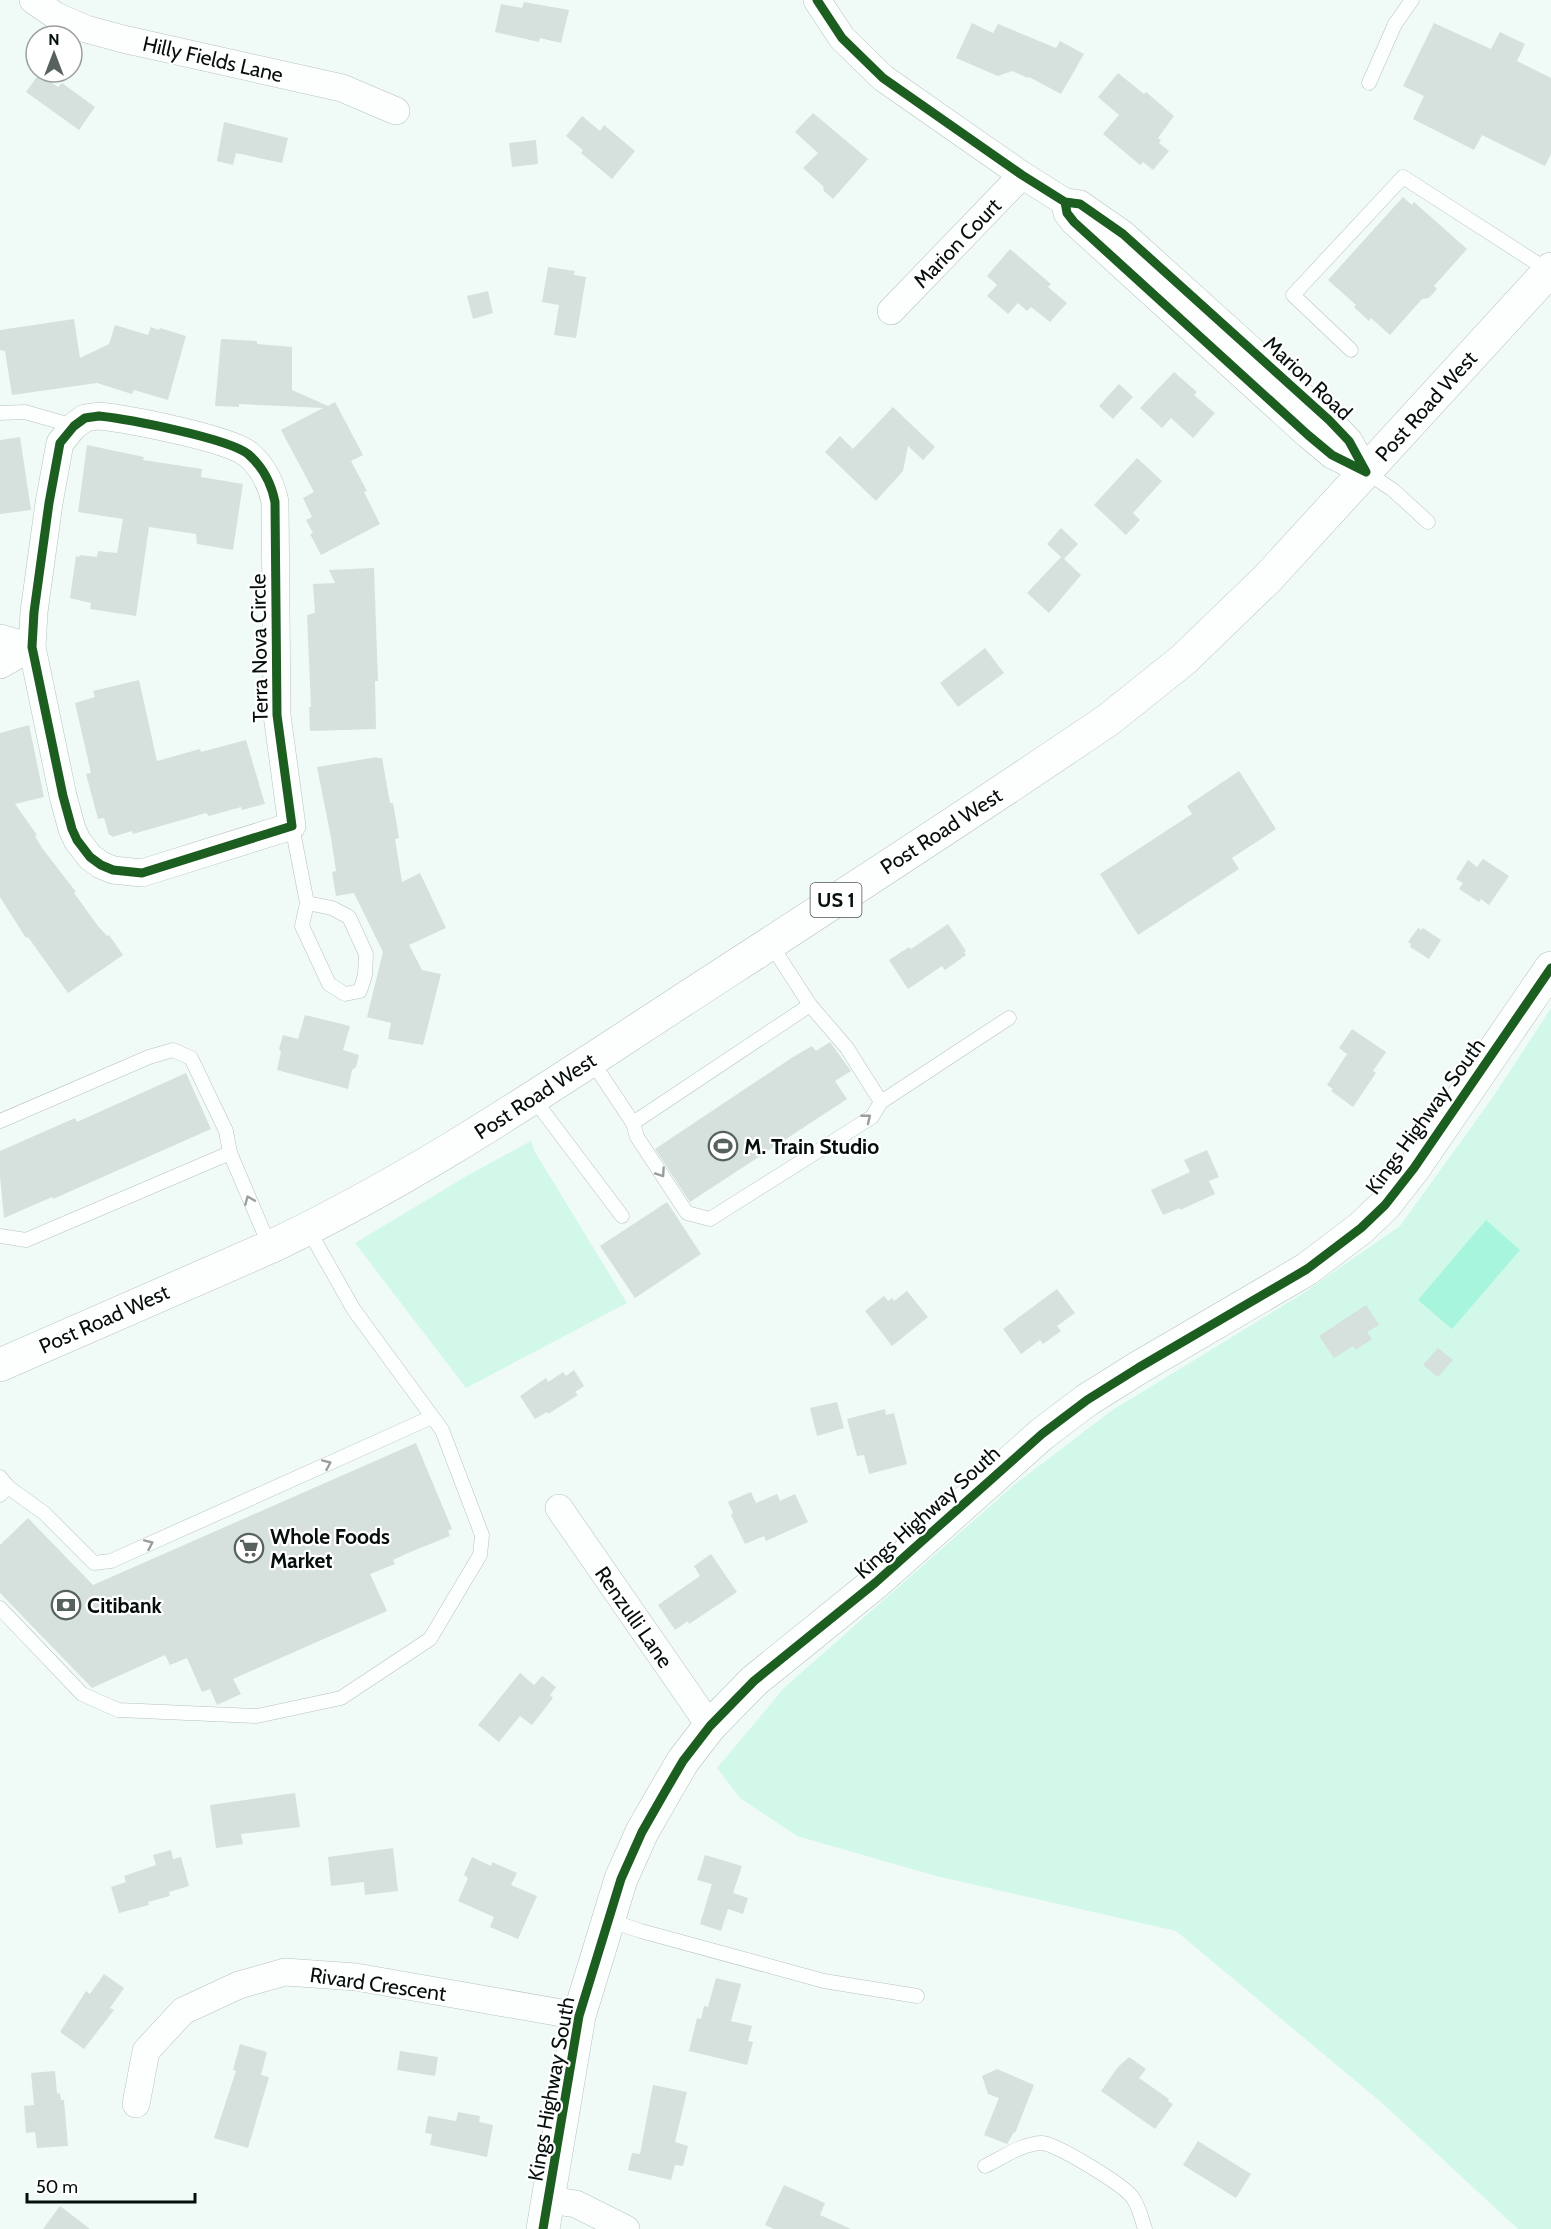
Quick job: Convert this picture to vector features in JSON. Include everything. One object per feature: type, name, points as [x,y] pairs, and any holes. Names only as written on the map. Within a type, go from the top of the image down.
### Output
[{"type":"main road","name":"Post Road West","points":[[0,1365],[270,1247],[413,1173],[533,1098],[770,943],[1074,743],[1142,695],[1267,579],[1550,270]]},
{"type":"main road","name":"Kings Highway South","points":[[546,2214],[579,2016],[621,1879],[642,1832],[683,1761],[710,1726],[754,1681],[875,1583],[1042,1434],[1088,1400],[1307,1269],[1353,1236],[1385,1205],[1414,1168],[1550,973]]},
{"type":"street","name":"Hilly Fields Lane","points":[[33,0],[56,16],[86,29],[342,88],[396,111]]},
{"type":"street","name":"Marion Road","points":[[817,0],[842,38],[883,78],[1022,175],[1065,202],[1067,213],[1074,222],[1316,442],[1332,455],[1366,472]]},
{"type":"street","name":"Marion Court","points":[[891,310],[1022,175]]},
{"type":"street","name":"Terra Nova Circle","points":[[74,426],[85,418],[107,417],[225,444],[246,453],[266,474],[275,502],[277,716],[292,826]]},
{"type":"street","points":[[74,426],[60,443],[57,454],[34,612],[32,647],[72,830],[82,848],[101,865],[114,870],[142,873],[292,826]]},
{"type":"street","points":[[0,638],[32,647]]},
{"type":"street","points":[[0,665],[32,647]]},
{"type":"street","name":"Renzulli Lane","points":[[558,1508],[710,1726]]},
{"type":"street","name":"Rivard Crescent","points":[[136,2104],[146,2051],[183,2012],[238,1985],[285,1972],[356,1977],[579,2016]]},
{"type":"street","points":[[546,2214],[576,2204],[626,2229]]},
{"type":"lane","points":[[1369,83],[1395,24],[1412,0]]},
{"type":"lane","points":[[1351,350],[1293,295],[1403,177],[1550,270]]},
{"type":"lane","points":[[0,413],[25,412],[74,426]]},
{"type":"lane","points":[[1366,472],[1393,490],[1428,522]]},
{"type":"lane","points":[[292,826],[307,903],[302,926],[329,984],[345,994],[360,991],[365,975],[366,954],[349,917],[332,908],[307,903]]},
{"type":"lane","points":[[770,943],[810,1005],[848,1048],[881,1102]]},
{"type":"lane","points":[[633,1123],[810,1005]]},
{"type":"lane","points":[[591,1060],[633,1123],[637,1137],[687,1213],[710,1219],[872,1117],[881,1102],[1010,1018]]},
{"type":"lane","points":[[0,1121],[149,1057],[173,1050],[191,1058],[226,1131],[230,1153],[270,1247]]},
{"type":"lane","points":[[533,1098],[622,1216]]},
{"type":"lane","points":[[0,1236],[26,1240],[230,1153]]},
{"type":"lane","points":[[0,1608],[82,1694],[118,1710],[257,1716],[341,1698],[430,1639],[480,1555],[482,1535],[442,1430],[354,1310],[308,1229]]},
{"type":"lane","points":[[3,1486],[44,1513],[94,1563],[111,1561],[432,1417]]},
{"type":"lane","points":[[608,1920],[824,1981],[916,1996]]},
{"type":"lane","points":[[985,2166],[1029,2145],[1042,2143],[1057,2146],[1122,2188],[1133,2198],[1145,2229]]},
{"type":"shaded area","points":[[1551,1008],[1551,2229],[1518,2229],[1381,2102],[1176,1931],[936,1876],[797,1836],[740,1798],[717,1768],[784,1688],[1014,1485],[1111,1411],[1302,1294],[1400,1226],[1495,1094]]},
{"type":"shaded area","points":[[531,1141],[535,1152],[627,1303],[466,1388],[355,1243],[470,1174]]},
{"type":"shaded area","points":[[1486,1220],[1520,1250],[1452,1329],[1418,1300]]},
{"type":"building","points":[[524,2],[569,10],[561,43],[540,38],[539,42],[495,32],[501,4],[522,8]]},
{"type":"building","points":[[972,23],[993,33],[998,24],[1056,48],[1060,41],[1084,54],[1061,94],[1012,71],[998,76],[956,58]]},
{"type":"building","points":[[1434,23],[1491,49],[1500,32],[1525,44],[1517,61],[1551,78],[1551,154],[1545,166],[1482,135],[1474,150],[1413,119],[1424,96],[1403,86]]},
{"type":"building","points":[[1118,73],[1144,94],[1146,92],[1174,116],[1158,138],[1161,140],[1159,143],[1169,151],[1153,170],[1143,162],[1140,165],[1103,134],[1119,115],[1098,97]]},
{"type":"building","points":[[32,84],[54,84],[58,87],[63,84],[95,107],[79,130],[26,92]]},
{"type":"building","points":[[813,113],[868,159],[833,199],[824,191],[823,186],[803,168],[818,153],[795,132]]},
{"type":"building","points":[[582,116],[600,131],[604,125],[635,151],[612,179],[581,153],[583,150],[566,136]]},
{"type":"building","points":[[224,122],[288,138],[282,163],[236,153],[233,165],[217,161]]},
{"type":"building","points":[[536,140],[538,164],[512,167],[509,143]]},
{"type":"building","points":[[1403,197],[1412,205],[1414,202],[1467,249],[1434,286],[1437,289],[1429,298],[1422,299],[1390,335],[1371,318],[1369,321],[1354,307],[1356,305],[1328,280]]},
{"type":"building","points":[[1010,249],[1051,284],[1048,287],[1067,303],[1050,322],[1031,307],[1027,311],[1018,303],[1008,314],[987,296],[997,285],[987,276]]},
{"type":"building","points":[[548,267],[575,271],[574,275],[586,277],[576,338],[554,335],[559,305],[542,302]]},
{"type":"building","points":[[488,291],[493,313],[473,319],[467,296]]},
{"type":"building","points":[[74,319],[80,358],[109,344],[115,325],[148,335],[151,327],[186,336],[168,400],[134,390],[132,394],[97,383],[12,395],[5,351],[0,350],[0,330]]},
{"type":"building","points":[[221,339],[257,341],[257,344],[292,347],[292,390],[328,406],[335,402],[363,455],[351,461],[367,491],[364,492],[380,524],[321,555],[310,534],[313,533],[306,520],[312,517],[303,498],[314,492],[281,430],[323,408],[239,404],[239,407],[215,406]]},
{"type":"building","points":[[1174,372],[1197,392],[1194,395],[1215,413],[1193,438],[1171,418],[1162,428],[1140,408]]},
{"type":"building","points":[[1119,384],[1133,397],[1113,419],[1099,406]]},
{"type":"building","points":[[893,407],[935,447],[923,460],[908,446],[903,471],[876,501],[825,452],[840,436],[853,449]]},
{"type":"building","points":[[20,437],[31,510],[0,514],[0,440]]},
{"type":"building","points":[[87,445],[144,457],[143,460],[202,469],[201,477],[243,484],[233,550],[197,544],[196,534],[149,527],[136,616],[90,609],[91,603],[70,598],[76,556],[97,557],[98,551],[117,553],[123,519],[78,512]]},
{"type":"building","points":[[1137,458],[1162,481],[1133,513],[1140,520],[1126,535],[1094,505]]},
{"type":"building","points":[[1061,528],[1078,544],[1064,559],[1081,575],[1049,613],[1027,593],[1061,557],[1047,544]]},
{"type":"building","points":[[374,568],[378,681],[375,681],[376,729],[310,731],[307,615],[315,613],[313,584],[335,583],[329,570]]},
{"type":"building","points":[[985,648],[1004,673],[958,707],[940,683]]},
{"type":"building","points":[[139,680],[157,761],[200,749],[201,752],[246,740],[265,804],[242,810],[241,807],[209,816],[206,813],[133,834],[132,831],[112,837],[109,835],[104,818],[98,819],[86,774],[91,773],[75,703],[95,697],[93,691]]},
{"type":"building","points":[[29,725],[44,797],[15,804],[37,835],[35,836],[42,848],[76,892],[74,893],[123,955],[68,993],[28,937],[26,938],[0,897],[0,733]]},
{"type":"building","points":[[382,758],[390,803],[393,803],[399,838],[395,839],[402,882],[420,873],[446,928],[409,945],[422,970],[441,974],[423,1045],[388,1039],[391,1023],[367,1017],[383,952],[354,893],[336,896],[332,872],[336,871],[317,767]]},
{"type":"building","points":[[1239,771],[1276,829],[1232,858],[1239,869],[1138,935],[1100,874],[1192,814],[1187,806]]},
{"type":"building","points":[[1483,859],[1509,876],[1489,905],[1481,899],[1479,902],[1459,889],[1463,883],[1456,879],[1468,860],[1477,867]]},
{"type":"building","points":[[948,924],[966,951],[964,952],[966,955],[945,970],[942,966],[908,989],[889,960],[909,947],[911,949]]},
{"type":"building","points":[[1418,928],[1421,930],[1423,928],[1441,940],[1429,959],[1410,947],[1411,944],[1408,942]]},
{"type":"building","points":[[305,1015],[350,1026],[343,1050],[359,1055],[356,1067],[352,1070],[348,1089],[277,1070],[283,1035],[298,1039]]},
{"type":"building","points":[[1352,1029],[1386,1052],[1373,1071],[1376,1073],[1353,1107],[1331,1091],[1333,1089],[1327,1085],[1347,1054],[1339,1048]]},
{"type":"building","points":[[830,1042],[851,1071],[835,1081],[847,1099],[690,1202],[655,1149],[793,1057],[812,1046],[816,1051]]},
{"type":"building","points":[[186,1073],[211,1129],[53,1199],[52,1197],[4,1218],[0,1151],[75,1118],[77,1122]]},
{"type":"building","points":[[1207,1150],[1219,1177],[1209,1181],[1215,1194],[1163,1215],[1151,1190],[1190,1172],[1184,1160]]},
{"type":"building","points":[[667,1202],[701,1254],[635,1298],[600,1246]]},
{"type":"building","points":[[1057,1289],[1075,1313],[1057,1326],[1061,1331],[1043,1344],[1040,1340],[1021,1354],[1003,1329]]},
{"type":"building","points":[[907,1291],[928,1317],[892,1346],[865,1311],[884,1296],[888,1301],[892,1298],[894,1301]]},
{"type":"building","points":[[1366,1305],[1379,1325],[1367,1332],[1372,1339],[1356,1350],[1353,1346],[1334,1358],[1319,1336]]},
{"type":"building","points":[[1438,1348],[1453,1360],[1438,1377],[1423,1365]]},
{"type":"building","points":[[574,1370],[584,1386],[575,1392],[578,1395],[548,1414],[547,1412],[535,1419],[520,1396],[546,1378],[548,1382],[563,1372],[566,1376]]},
{"type":"building","points":[[837,1402],[844,1428],[817,1436],[810,1408]]},
{"type":"building","points":[[885,1409],[886,1415],[894,1413],[907,1464],[869,1474],[864,1455],[857,1456],[847,1419]]},
{"type":"building","points":[[416,1443],[452,1529],[448,1531],[450,1536],[393,1560],[395,1564],[370,1574],[387,1611],[233,1679],[241,1694],[217,1705],[210,1689],[202,1692],[187,1658],[170,1665],[165,1655],[92,1688],[0,1593],[0,1545],[28,1518],[93,1585]]},
{"type":"building","points":[[751,1492],[756,1503],[777,1494],[780,1501],[795,1494],[808,1522],[766,1541],[764,1536],[745,1544],[731,1515],[733,1513],[728,1502]]},
{"type":"building","points":[[711,1554],[737,1592],[689,1624],[688,1621],[675,1630],[658,1605],[700,1576],[694,1566]]},
{"type":"building","points":[[520,1673],[534,1685],[542,1676],[556,1687],[550,1695],[553,1698],[532,1725],[520,1716],[499,1742],[478,1725]]},
{"type":"building","points":[[295,1793],[300,1827],[241,1834],[243,1844],[216,1848],[210,1805]]},
{"type":"building","points":[[393,1848],[398,1891],[365,1895],[364,1882],[331,1886],[328,1857]]},
{"type":"building","points":[[171,1850],[173,1859],[181,1857],[189,1886],[169,1892],[170,1896],[148,1902],[149,1905],[119,1913],[111,1887],[126,1882],[124,1876],[156,1865],[153,1855]]},
{"type":"building","points":[[705,1855],[742,1866],[733,1893],[748,1898],[743,1914],[728,1909],[721,1931],[700,1924],[712,1884],[697,1880]]},
{"type":"building","points":[[472,1857],[491,1866],[492,1862],[517,1873],[511,1885],[537,1896],[518,1939],[490,1927],[494,1917],[458,1901],[468,1878],[464,1875]]},
{"type":"building","points":[[104,1974],[124,1988],[110,2008],[114,2010],[84,2049],[60,2032],[86,1991],[90,1994]]},
{"type":"building","points":[[716,1978],[741,1984],[731,2021],[752,2026],[748,2041],[753,2042],[747,2065],[689,2051],[697,2018],[701,2019],[704,2006],[708,2007]]},
{"type":"building","points":[[240,2044],[267,2052],[261,2075],[269,2077],[248,2148],[214,2138],[236,2071],[233,2070]]},
{"type":"building","points":[[400,2051],[438,2057],[435,2076],[397,2070]]},
{"type":"building","points":[[1129,2057],[1146,2069],[1139,2078],[1173,2104],[1155,2129],[1101,2091],[1118,2067]]},
{"type":"building","points":[[997,2069],[1034,2085],[1015,2133],[1007,2144],[984,2135],[999,2098],[988,2094],[982,2076]]},
{"type":"building","points":[[55,2071],[57,2094],[60,2093],[61,2100],[64,2100],[68,2146],[37,2148],[35,2132],[26,2133],[24,2106],[34,2105],[31,2073]]},
{"type":"building","points":[[653,2085],[687,2092],[675,2142],[688,2146],[683,2166],[675,2165],[671,2180],[628,2170],[632,2153],[640,2154]]},
{"type":"building","points":[[458,2112],[480,2116],[479,2122],[493,2125],[487,2157],[430,2145],[432,2134],[425,2133],[428,2116],[456,2121]]},
{"type":"building","points":[[1198,2141],[1251,2174],[1236,2198],[1183,2165]]},
{"type":"building","points":[[784,2185],[825,2203],[820,2215],[851,2229],[774,2229],[765,2225]]},
{"type":"building","points":[[60,2206],[90,2229],[43,2229]]},
{"type":"cycle path","points":[[817,0],[842,38],[883,78],[1022,175],[1065,202],[1080,204],[1123,234],[1329,420],[1349,441],[1366,472],[1332,455],[1308,435],[1074,222],[1067,213],[1065,202]]},
{"type":"cycle path","points":[[99,416],[176,430],[237,448],[248,454],[262,470],[269,481],[275,502],[277,715],[292,826],[142,873],[113,870],[101,865],[90,857],[77,840],[63,796],[32,647],[34,612],[60,443],[74,426],[85,418],[99,416]]},
{"type":"cycle path","points":[[543,2229],[579,2016],[621,1879],[642,1832],[666,1790],[683,1761],[710,1726],[754,1681],[875,1583],[1042,1434],[1087,1400],[1138,1368],[1307,1269],[1361,1228],[1385,1205],[1414,1168],[1551,968]]},
{"type":"place","name":"M. Train Studio","points":[[723,1146]]},
{"type":"place","name":"Whole Foods Market","points":[[249,1548]]},
{"type":"place","name":"Citibank","points":[[66,1605]]}]
